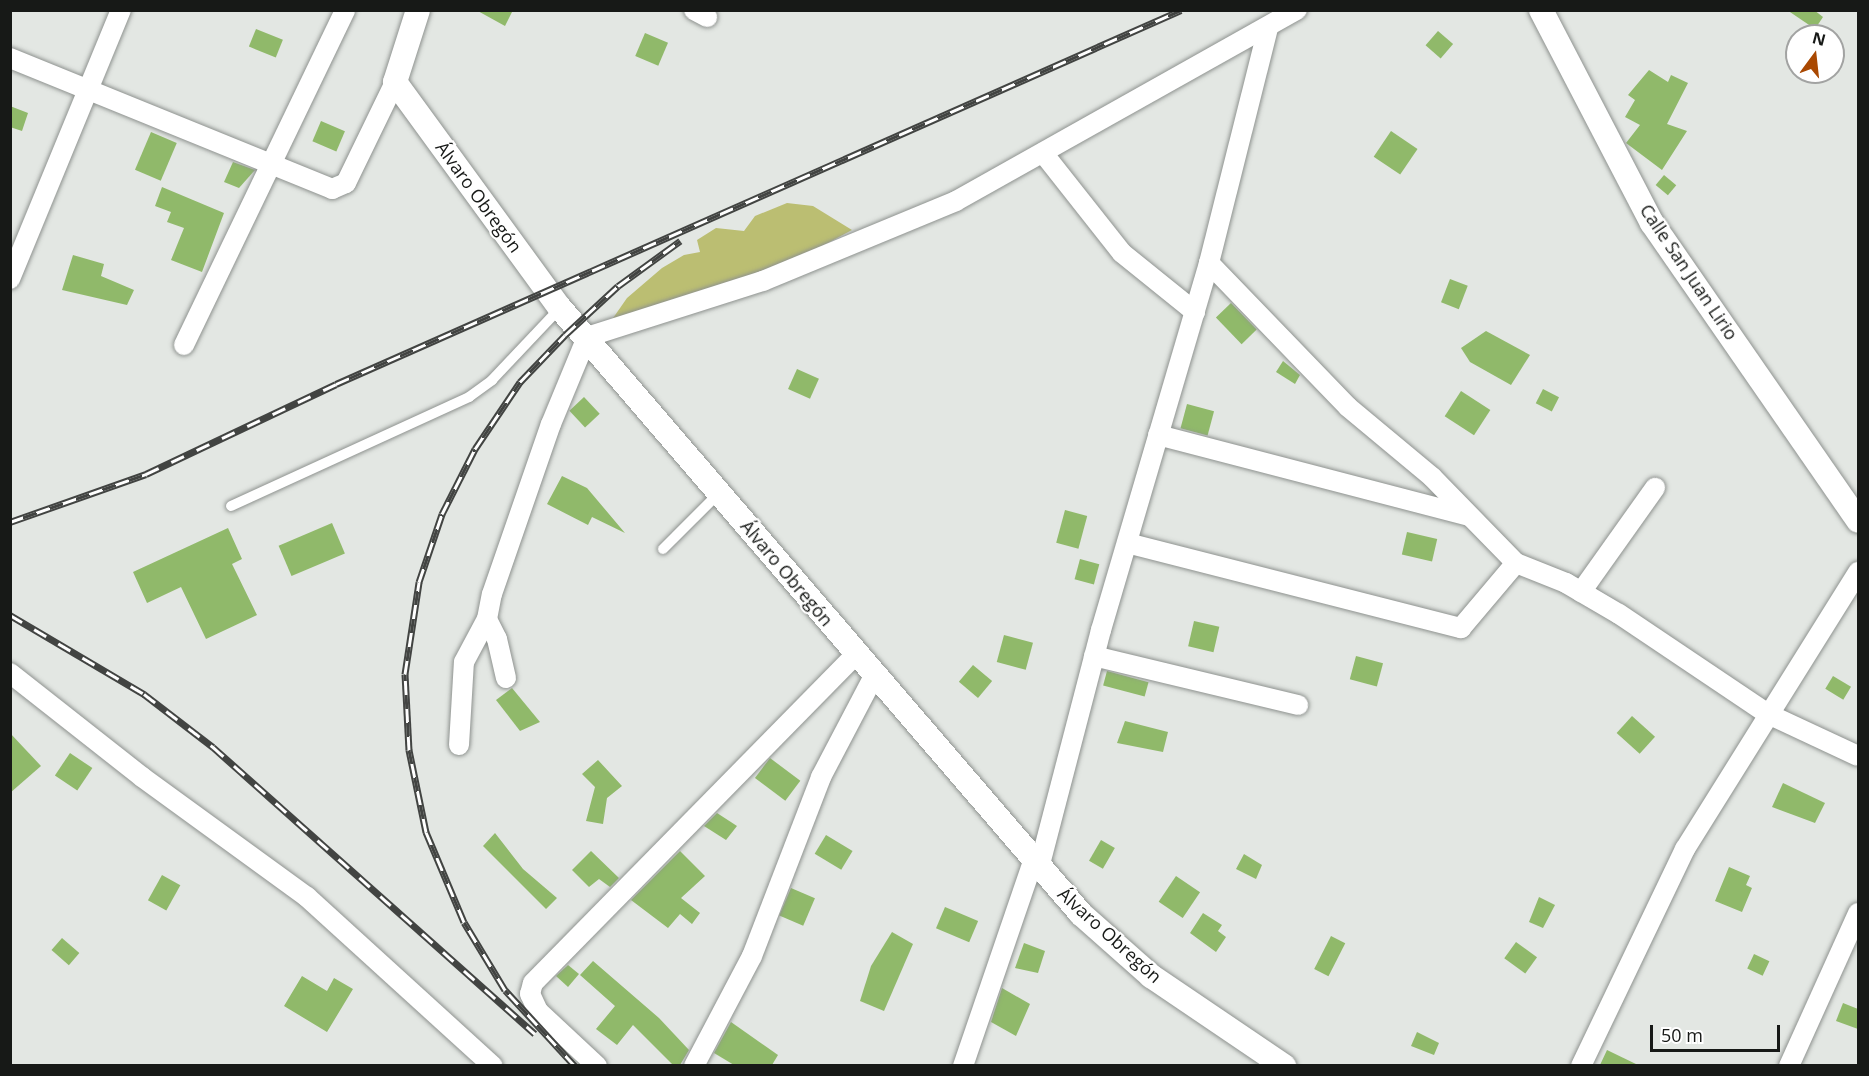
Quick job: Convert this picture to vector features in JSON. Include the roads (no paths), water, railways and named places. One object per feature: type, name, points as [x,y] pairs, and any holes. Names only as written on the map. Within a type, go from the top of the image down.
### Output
[{"type":"street","points":[[10,279],[121,10]]},
{"type":"street","points":[[184,345],[345,10]]},
{"type":"street","points":[[10,58],[332,189],[346,183],[395,82],[418,10]]},
{"type":"street","points":[[459,745],[464,662],[488,619],[505,549],[587,337],[764,281],[956,201],[1298,10]]},
{"type":"street","name":"Calle San Juan Lirio","points":[[1541,10],[1652,223],[1858,521]]},
{"type":"street","points":[[963,1065],[1036,864],[1094,656],[1209,263],[1268,28]]},
{"type":"street","name":"Álvaro Obregón","points":[[395,82],[560,308],[874,676],[1081,914],[1151,976],[1284,1065]]},
{"type":"street","points":[[1043,153],[1122,253],[1195,312]]},
{"type":"street","points":[[1209,263],[1348,407],[1432,477],[1516,563],[1581,592],[1768,714],[1858,756]]},
{"type":"street","points":[[1158,435],[1470,516]]},
{"type":"street","points":[[1581,592],[1655,488]]},
{"type":"street","points":[[1127,543],[1461,628],[1516,563]]},
{"type":"street","points":[[1581,1065],[1685,849],[1858,572]]},
{"type":"street","points":[[488,619],[497,639],[506,678]]},
{"type":"street","points":[[597,1065],[538,1011],[530,993],[532,983],[856,654]]},
{"type":"street","points":[[1094,656],[1298,705]]},
{"type":"street","points":[[10,674],[142,777],[307,897],[493,1065]]},
{"type":"street","points":[[694,1065],[752,956],[821,777],[874,676]]},
{"type":"street","points":[[1790,1065],[1858,913]]},
{"type":"lane","points":[[231,506],[469,397],[492,380],[560,308]]},
{"type":"lane","points":[[663,549],[719,493]]},
{"type":"railway","points":[[10,522],[146,474],[336,384],[1181,10]]},
{"type":"railway","points":[[575,1066],[505,990],[464,922],[426,832],[409,750],[405,674],[419,582],[442,514],[475,449],[520,382],[565,335],[618,286],[680,241]]},
{"type":"railway","points":[[10,615],[144,694],[213,747],[535,1034]]}]
